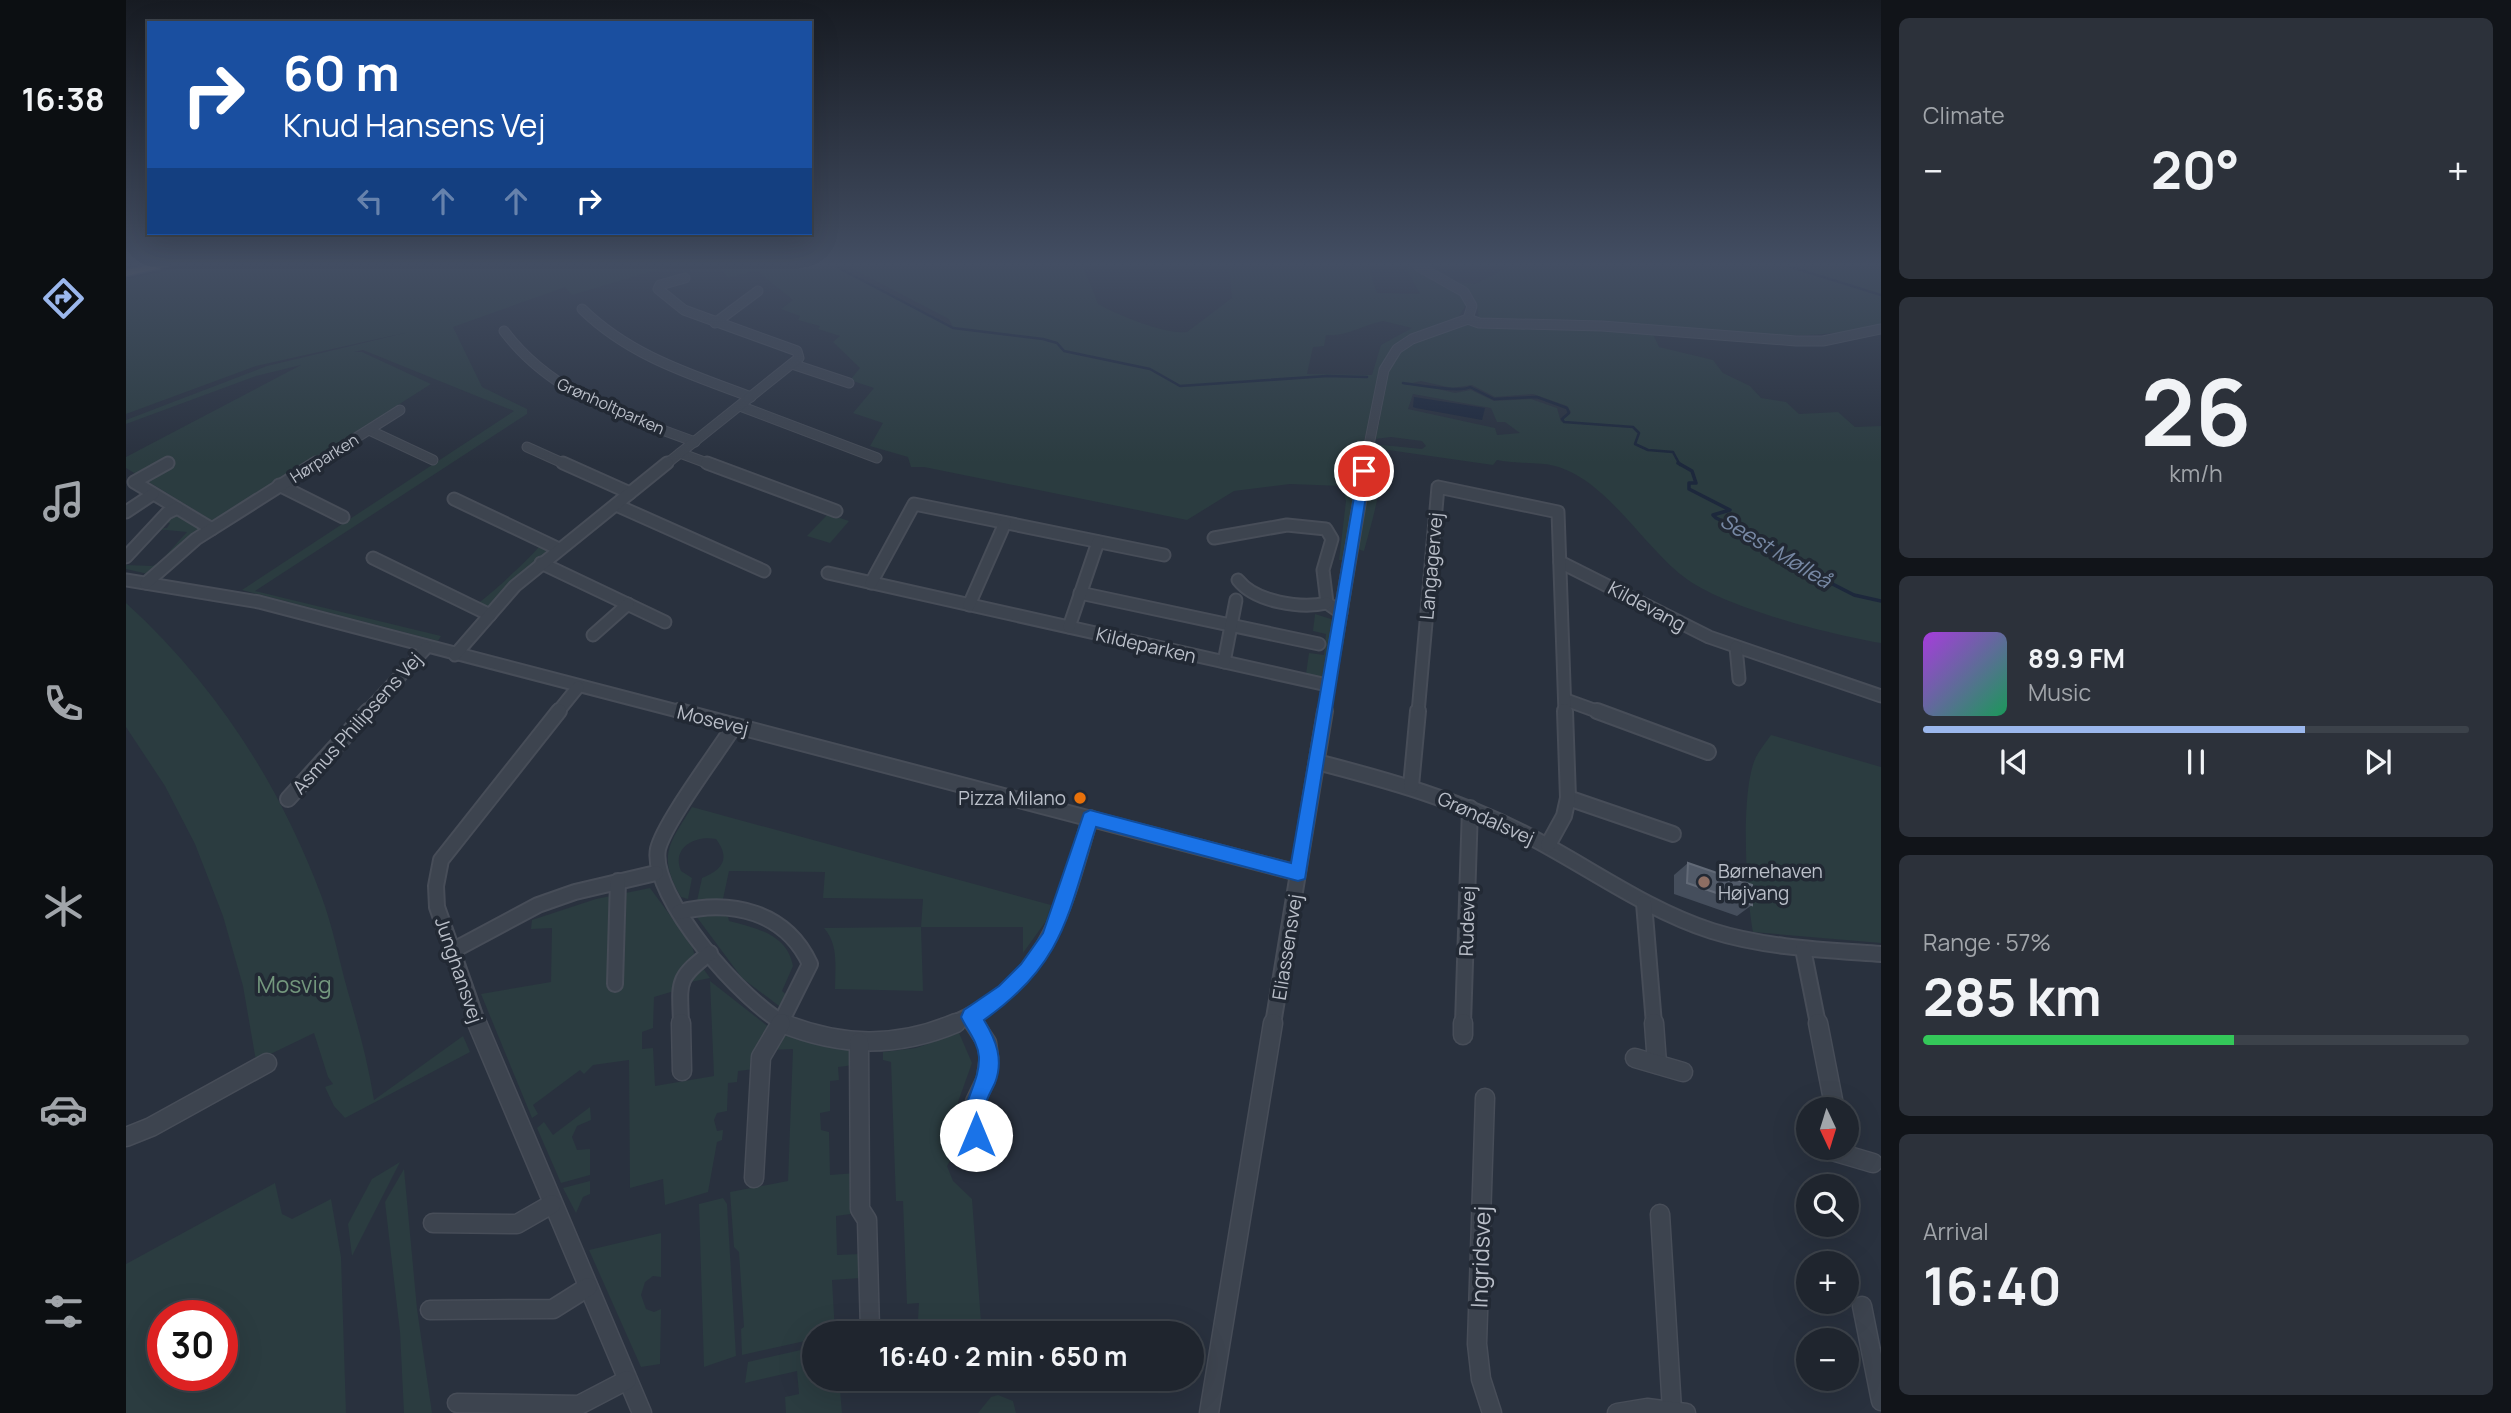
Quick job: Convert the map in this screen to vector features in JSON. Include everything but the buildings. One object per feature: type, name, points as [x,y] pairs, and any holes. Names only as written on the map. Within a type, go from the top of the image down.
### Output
[{"type":"street","name":"Grønholtparken","points":[[505,332],[525,358],[560,386],[695,442]]},
{"type":"street","points":[[606,332],[635,352],[751,397]]},
{"type":"street","points":[[741,332],[797,351],[799,358],[793,364],[849,383]]},
{"type":"street","name":"Eliassensvej","points":[[1209,1413],[1317,762],[1326,685],[1341,613],[1368,442],[1384,370],[1398,349],[1412,339],[1432,332]]},
{"type":"street","name":"Eliassensvej","points":[[1670,332],[1796,341],[1823,341],[1867,332]]},
{"type":"street","name":"Grønholtparken","points":[[455,655],[514,586],[793,364]]},
{"type":"street","points":[[740,406],[877,458]]},
{"type":"street","name":"Hørparken","points":[[146,583],[182,550],[212,529],[400,410]]},
{"type":"street","name":"Hørparken","points":[[369,430],[433,460]]},
{"type":"street","points":[[527,447],[630,493]]},
{"type":"street","name":"Grønholtparken","points":[[680,453],[831,507]]},
{"type":"street","points":[[168,463],[134,482],[212,529]]},
{"type":"street","name":"Hørparken","points":[[279,485],[343,517]]},
{"type":"street","name":"Langagervej","points":[[1411,786],[1438,488],[1558,512],[1568,798],[1564,816],[1548,845]]},
{"type":"street","points":[[128,508],[153,494]]},
{"type":"street","points":[[454,499],[559,549]]},
{"type":"street","points":[[871,583],[914,504],[1164,555]]},
{"type":"street","points":[[616,505],[764,571]]},
{"type":"street","points":[[126,557],[167,513],[177,508]]},
{"type":"street","points":[[969,605],[1005,523]]},
{"type":"street","points":[[1214,538],[1298,524],[1326,529],[1332,539],[1322,570],[1327,603],[1341,613]]},
{"type":"street","name":"Kildeparken","points":[[1069,627],[1097,542]]},
{"type":"street","points":[[373,558],[490,615]]},
{"type":"street","name":"Kildevang","points":[[1560,562],[1686,627],[1881,697]]},
{"type":"street","points":[[541,563],[665,622]]},
{"type":"street","name":"Kildeparken","points":[[828,573],[1326,685]]},
{"type":"street","name":"Mosevej","points":[[126,580],[259,602],[426,648],[1298,873]]},
{"type":"street","points":[[1238,580],[1246,590],[1265,597],[1310,607],[1327,603]]},
{"type":"street","name":"Kildeparken","points":[[1080,593],[1319,644]]},
{"type":"street","name":"Kildeparken","points":[[1224,662],[1237,600]]},
{"type":"street","points":[[593,635],[628,604]]},
{"type":"street","points":[[1736,647],[1739,680]]},
{"type":"street","name":"Asmus Philipsens Vej","points":[[288,799],[426,648]]},
{"type":"street","name":"Junghansvej","points":[[578,687],[441,860],[436,886],[437,907],[488,1055],[642,1413]]},
{"type":"street","points":[[1566,700],[1708,752]]},
{"type":"street","points":[[734,726],[661,839],[655,856],[656,873],[679,912],[750,1000],[781,1022],[828,1040],[859,1042],[913,1038],[939,1031],[971,1017],[1006,993],[1028,971],[1051,937],[1090,818]]},
{"type":"street","name":"Grøndalsvej","points":[[1317,762],[1411,786],[1470,808],[1548,845],[1644,903],[1715,931],[1804,949],[1881,954]]},
{"type":"street","points":[[1568,798],[1673,834]]},
{"type":"street","name":"Rudevej","points":[[1463,1035],[1470,808]]},
{"type":"street","points":[[452,951],[538,905],[618,881],[656,873]]},
{"type":"street","points":[[615,984],[618,881]]},
{"type":"street","points":[[1644,903],[1657,1065]]},
{"type":"street","points":[[679,912],[692,907],[753,913],[785,926],[799,939],[810,964],[761,1057],[754,1178]]},
{"type":"street","points":[[1804,949],[1832,1097]]},
{"type":"street","points":[[682,1071],[680,981],[690,968],[710,953]]},
{"type":"street","points":[[971,1017],[986,1043],[989,1058],[986,1079],[975,1102],[976,1135]]},
{"type":"street","points":[[859,1042],[860,1209],[867,1220],[870,1321]]},
{"type":"street","points":[[1635,1058],[1683,1072]]},
{"type":"street","points":[[126,1137],[151,1127],[267,1063]]},
{"type":"street","name":"Ingridsvej","points":[[1485,1098],[1477,1344],[1481,1380],[1492,1413]]},
{"type":"street","points":[[1859,1157],[1873,1163]]},
{"type":"street","points":[[433,1223],[517,1224],[552,1204]]},
{"type":"street","points":[[1617,1413],[1647,1408],[1679,1411],[1660,1214]]},
{"type":"street","points":[[430,1310],[553,1309],[588,1287]]},
{"type":"street","points":[[1862,1306],[1881,1401]]},
{"type":"street","points":[[457,1403],[579,1405],[627,1380]]},
{"type":"green space","points":[[126,332],[455,332],[482,387],[527,409],[527,414],[255,591],[441,636],[438,641],[242,590],[514,411],[363,350],[354,352],[362,352],[431,384],[214,522],[126,468],[126,457],[301,365],[256,376],[126,424],[126,420],[267,366],[409,332],[256,366],[126,414]]},
{"type":"green space","points":[[827,332],[1351,332],[1326,335],[1324,346],[1313,347],[1307,374],[1372,375],[1381,345],[1405,332],[1420,332],[1396,345],[1389,354],[1382,366],[1386,381],[1391,365],[1406,345],[1445,332],[1652,332],[1659,347],[1713,360],[1723,373],[1750,386],[1761,398],[1786,402],[1799,414],[1838,412],[1855,427],[1881,426],[1881,643],[1781,619],[1706,591],[1672,567],[1592,485],[1555,466],[1497,460],[1493,465],[1381,449],[1381,475],[1374,513],[1364,551],[1357,549],[1372,444],[1422,449],[1426,446],[1422,441],[1391,437],[1375,439],[1380,420],[1370,417],[1364,441],[1358,445],[1363,451],[1346,561],[1339,560],[1346,501],[1342,486],[1290,484],[1234,491],[1187,520],[924,467],[911,467],[908,457],[870,446],[883,423],[853,413],[874,388],[850,380],[860,368],[833,342],[840,336]],"holes":[[[1421,381],[1452,388],[1472,385],[1495,397],[1533,394],[1567,406],[1571,412],[1561,422],[1557,408],[1531,399],[1494,401],[1471,390],[1455,393],[1412,383]],[[1413,394],[1491,408],[1497,422],[1505,422],[1520,433],[1497,435],[1495,428],[1408,409]]]},
{"type":"green space","points":[[1713,332],[1843,332],[1796,335]]},
{"type":"green space","points":[[173,513],[204,531],[148,574],[126,569],[126,565],[152,566],[159,563],[187,532],[156,529],[167,528],[170,523],[163,522]]},
{"type":"green space","points":[[828,514],[849,521],[830,543],[807,536]]},
{"type":"green space","points":[[540,545],[548,548],[547,554],[492,606],[486,608],[476,604],[510,576]]},
{"type":"green space","name":"Mosvig","points":[[126,603],[158,634],[216,701],[241,737],[285,814],[329,919],[363,1046],[374,1100],[463,1036],[470,1052],[345,1118],[334,1106],[325,1087],[333,1084],[328,1077],[314,1033],[256,1061],[243,986],[223,916],[195,844],[165,786],[126,727]]},
{"type":"green space","points":[[1315,614],[1334,620],[1322,678],[1306,674],[1309,653],[1324,655],[1326,634],[1313,631]]},
{"type":"green space","points":[[1771,735],[1881,767],[1881,943],[1753,932],[1746,843],[1748,793],[1756,757]]},
{"type":"green space","points":[[692,807],[1051,905],[1046,921],[1023,953],[1023,927],[921,927],[923,899],[823,898],[825,872],[729,871],[723,899],[697,901],[702,878],[715,871],[723,858],[721,846],[716,839],[708,838],[687,845],[679,855],[681,871],[692,878],[688,899],[681,897],[669,871],[668,860],[672,841]]},
{"type":"green space","points":[[650,888],[692,945],[695,957],[710,978],[675,985],[674,991],[654,997],[653,1028],[642,1032],[642,1049],[653,1048],[655,1086],[714,1076],[710,981],[770,1028],[755,1069],[738,1071],[737,1082],[728,1083],[727,1111],[717,1113],[714,1120],[717,1131],[723,1130],[722,1140],[717,1142],[708,1192],[665,1205],[663,1179],[630,1188],[629,1060],[593,1065],[584,1074],[580,1070],[533,1105],[538,1114],[532,1118],[481,994],[551,982],[552,928],[531,929],[532,920],[596,899]]},
{"type":"green space","points":[[693,912],[727,912],[729,921],[769,934],[784,946],[793,966],[782,991],[790,998],[783,1009],[742,978]]},
{"type":"green space","points":[[921,927],[923,991],[835,989],[834,949],[824,928]]},
{"type":"green space","points":[[779,1032],[855,1052],[855,1065],[838,1067],[839,1080],[830,1081],[830,1111],[820,1113],[821,1130],[829,1132],[830,1175],[856,1173],[858,1213],[836,1216],[837,1255],[860,1254],[861,1278],[832,1280],[834,1321],[802,1321],[802,1342],[742,1355],[741,1329],[744,1327],[739,1252],[734,1247],[730,1192],[788,1181],[793,1049],[768,1050]]},
{"type":"green space","points":[[959,1033],[972,1063],[958,1102],[961,1141],[947,1166],[953,1181],[972,1199],[981,1321],[917,1321],[919,1303],[907,1304],[903,1201],[896,1201],[891,1062],[883,1060],[883,1052],[916,1048]]},
{"type":"green space","points":[[590,1107],[591,1120],[577,1126],[572,1137],[577,1150],[590,1149],[590,1175],[561,1183],[537,1128],[544,1122],[553,1135]]},
{"type":"green space","points":[[400,1162],[352,1256],[348,1224],[372,1179]]},
{"type":"green space","points":[[404,1169],[417,1309],[432,1413],[404,1413],[400,1332],[385,1202]]},
{"type":"green space","points":[[590,1181],[590,1194],[583,1197],[576,1213],[563,1188]]},
{"type":"green space","points":[[275,1183],[282,1214],[292,1219],[331,1199],[341,1257],[346,1413],[126,1413],[126,1264]]},
{"type":"green space","points":[[723,1198],[727,1204],[736,1356],[704,1367],[699,1204]]},
{"type":"green space","points":[[661,1233],[661,1277],[653,1276],[645,1282],[641,1295],[646,1309],[654,1312],[661,1309],[660,1364],[641,1367],[589,1250]]},
{"type":"green space","points":[[802,1350],[802,1391],[840,1391],[842,1413],[786,1413],[785,1397],[799,1394],[797,1371],[745,1383],[748,1362]]},
{"type":"green space","points":[[998,1395],[1013,1401],[1016,1413],[978,1413],[991,1397]]},
{"type":"water","points":[[1414,397],[1485,408],[1482,420],[1413,407]]},
{"type":"waterway","points":[[985,332],[1043,339],[1057,343],[1064,351],[1150,369],[1180,386],[1327,376],[1367,377]]},
{"type":"waterway","name":"Seest Mølleå","points":[[1403,383],[1449,389],[1470,387],[1494,399],[1537,397],[1567,408],[1569,413],[1562,419],[1564,422],[1633,427],[1639,433],[1635,444],[1648,450],[1673,452],[1679,464]]},
{"type":"waterway","name":"Seest Mølleå","points":[[1679,464],[1692,471],[1696,483],[1689,483],[1689,489],[1730,510],[1713,515],[1716,518],[1761,539],[1776,555],[1854,595],[1881,601]]},
{"type":"place","name":"Pizza Milano","points":[[1080,798]]},
{"type":"place","name":"Børnehaven Højvang","points":[[1704,882]]},
{"type":"route","points":[[976,1135],[975,1102],[986,1079],[989,1058],[986,1043],[971,1017],[1006,993],[1028,971],[1051,937],[1090,818],[1298,873],[1317,762],[1326,685],[1341,613],[1364,471]]}]
